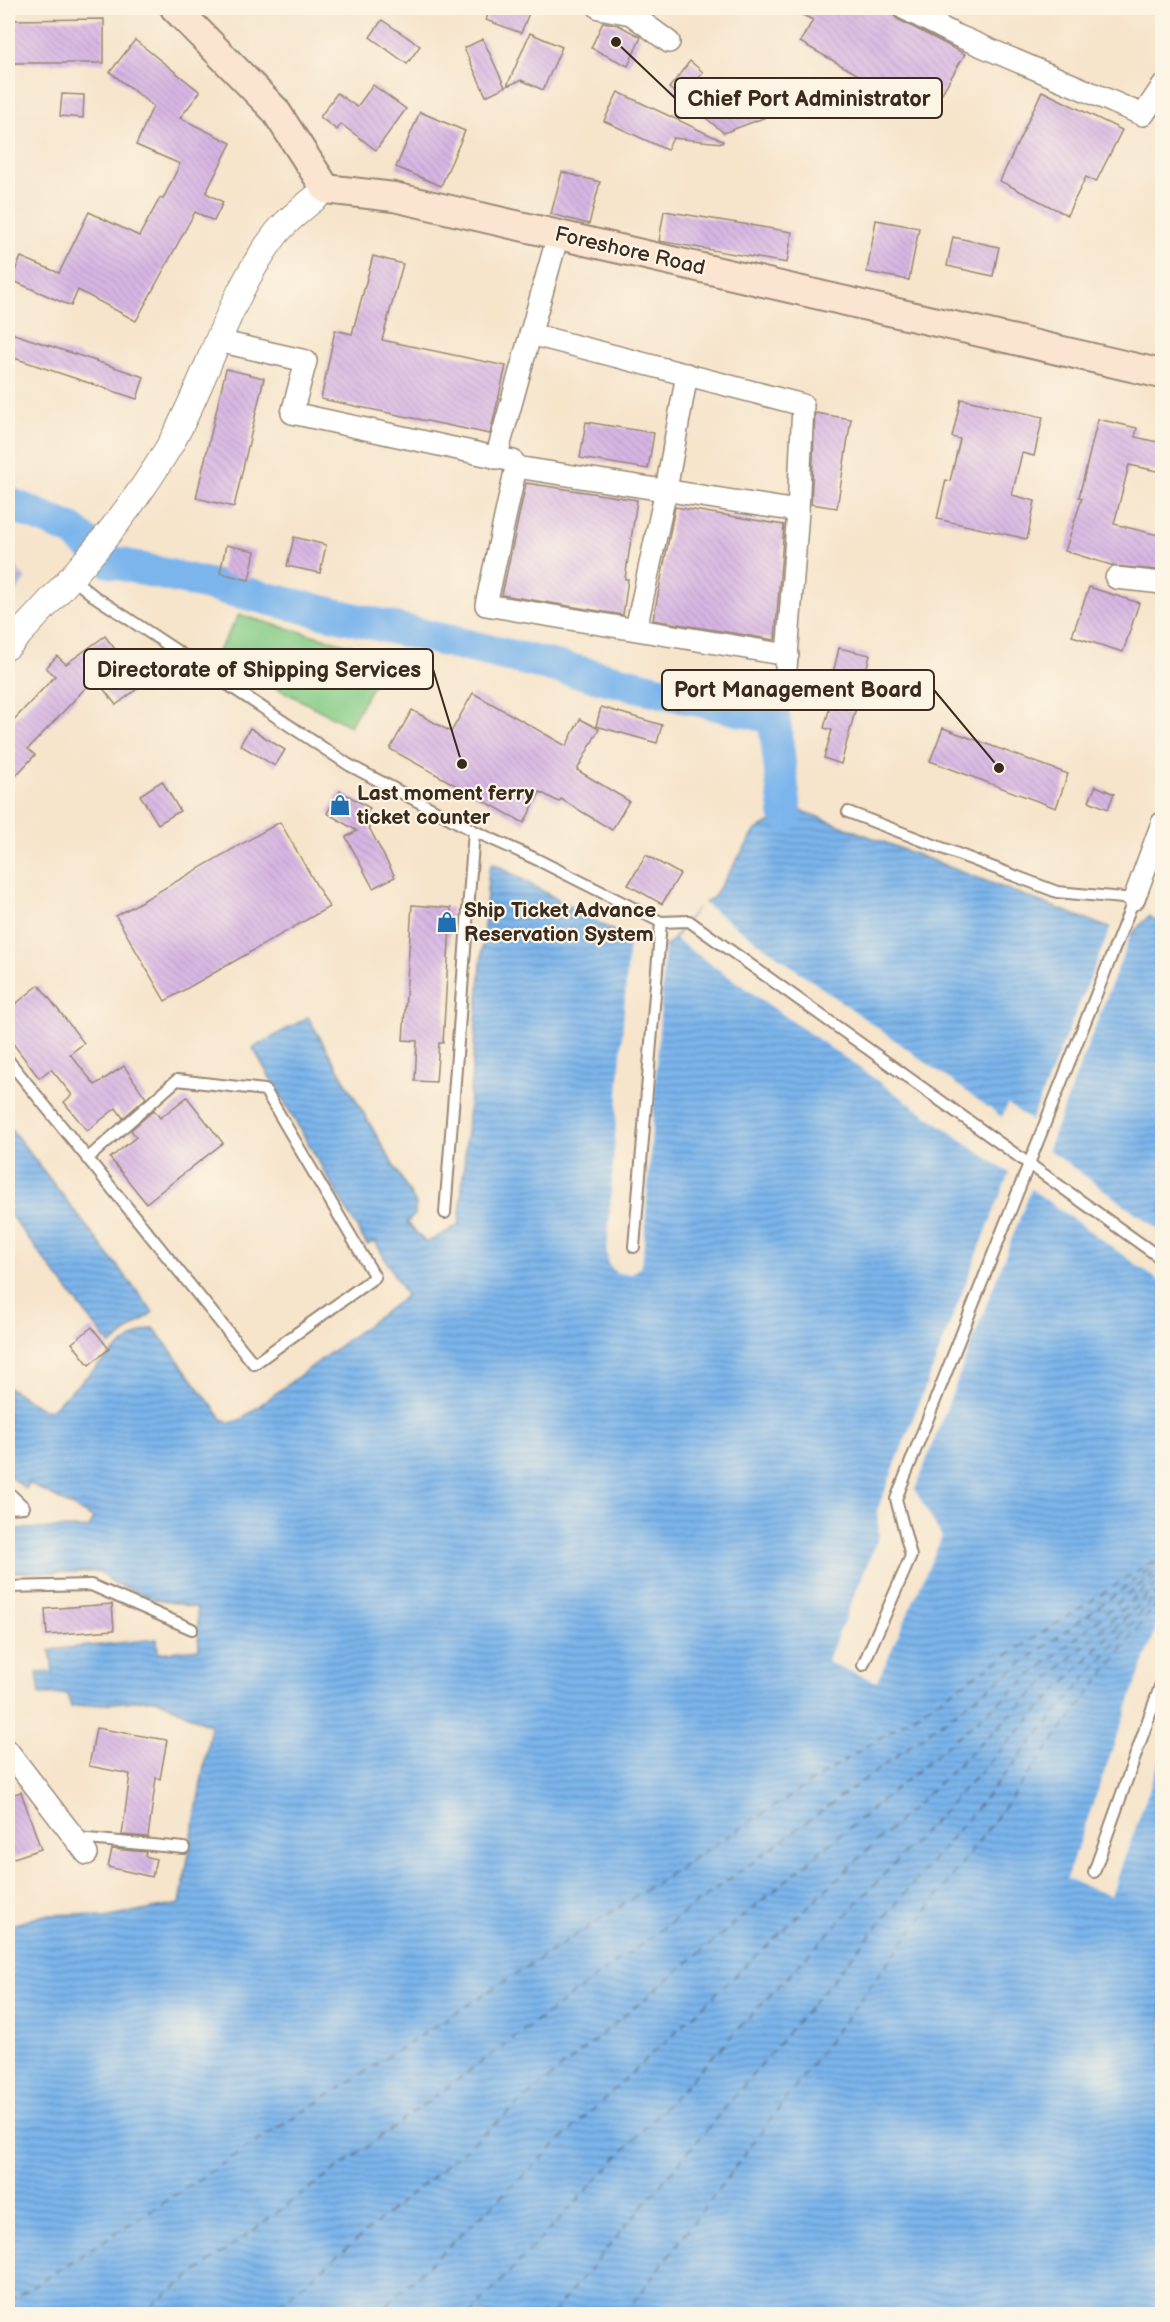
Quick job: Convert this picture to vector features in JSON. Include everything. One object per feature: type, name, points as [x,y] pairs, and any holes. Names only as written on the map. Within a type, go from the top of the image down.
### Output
[{"type":"main road","points":[[176,8],[275,110],[326,189]]},
{"type":"main road","name":"Foreshore Road","points":[[326,189],[394,197],[1162,374]]},
{"type":"street","points":[[599,8],[631,14],[669,42]]},
{"type":"street","points":[[903,8],[956,35],[1143,115],[1162,87]]},
{"type":"street","points":[[8,646],[78,572],[142,488],[171,444],[252,268],[277,232],[326,189]]},
{"type":"street","points":[[496,458],[558,235]]},
{"type":"street","points":[[218,341],[306,361],[292,413],[513,461],[516,467],[486,605],[636,629],[787,662],[803,405],[530,334]]},
{"type":"street","points":[[636,629],[666,490],[687,374]]},
{"type":"street","points":[[516,467],[798,511]]},
{"type":"street","points":[[1116,578],[1162,583]]},
{"type":"street","points":[[1134,899],[1162,823]]},
{"type":"street","points":[[8,1751],[81,1846]]},
{"type":"lane","points":[[78,572],[94,596],[349,765],[474,831],[536,859],[661,922],[689,921],[1162,1259]]},
{"type":"lane","points":[[848,812],[1058,892],[1134,899],[896,1499],[911,1556],[863,1665]]},
{"type":"lane","points":[[445,1214],[474,831]]},
{"type":"lane","points":[[634,1247],[661,922]]},
{"type":"lane","points":[[8,1060],[87,1159],[254,1364],[375,1277],[266,1090],[177,1080],[87,1159]]},
{"type":"lane","points":[[8,1492],[24,1507],[8,1508]]},
{"type":"lane","points":[[8,1587],[91,1585],[192,1629]]},
{"type":"lane","points":[[1094,1872],[1162,1681]]},
{"type":"lane","points":[[81,1846],[184,1848]]},
{"type":"shaded area","points":[[8,554],[26,580],[8,602]]},
{"type":"green space","points":[[239,615],[389,656],[350,726],[215,656]]},
{"type":"water","points":[[797,809],[1130,936],[1149,916],[1162,925],[1162,2314],[8,2314],[8,1926],[45,1915],[78,1914],[104,1918],[180,1904],[211,1726],[156,1699],[71,1707],[67,1694],[40,1695],[37,1673],[53,1672],[50,1650],[157,1639],[158,1653],[199,1649],[197,1608],[151,1598],[114,1583],[99,1572],[8,1572],[8,1529],[89,1528],[93,1518],[29,1483],[26,1489],[8,1475],[8,1387],[43,1410],[50,1410],[115,1351],[129,1340],[154,1328],[222,1419],[230,1423],[240,1420],[406,1296],[375,1241],[367,1245],[253,1048],[308,1017],[416,1204],[415,1215],[407,1222],[426,1243],[459,1225],[489,869],[493,863],[629,940],[665,947],[693,913],[713,898],[756,830]]},
{"type":"water","points":[[8,1125],[153,1312],[110,1345],[8,1212]]},
{"type":"pier","points":[[702,902],[1002,1117],[1008,1104],[1031,1121],[1111,927],[1130,936],[1048,1149],[1162,1232],[1162,1283],[1031,1189],[915,1490],[942,1537],[877,1682],[827,1662],[879,1536],[877,1511],[1009,1173],[675,939]]},
{"type":"pier","points":[[629,940],[665,947],[643,1256],[640,1268],[631,1274],[616,1273],[608,1264],[607,1252]]},
{"type":"pier","points":[[1162,1612],[1162,1754],[1111,1896],[1066,1879]]},
{"type":"building","points":[[490,8],[531,8],[521,33],[486,20]]},
{"type":"building","points":[[788,8],[883,8],[897,19],[965,54],[929,115],[800,42],[813,20]]},
{"type":"building","points":[[104,19],[104,63],[8,63],[8,20]]},
{"type":"building","points":[[382,20],[420,46],[407,64],[370,37]]},
{"type":"building","points":[[603,22],[618,25],[641,37],[628,66],[591,48]]},
{"type":"building","points":[[530,33],[562,47],[543,90],[521,80],[507,86]]},
{"type":"building","points":[[483,39],[505,87],[486,96],[464,48]]},
{"type":"building","points":[[135,40],[200,92],[180,118],[231,143],[206,193],[223,202],[214,221],[195,212],[136,321],[78,290],[71,306],[11,280],[21,257],[59,273],[89,212],[139,236],[160,198],[163,199],[180,164],[136,145],[153,106],[110,72]]},
{"type":"building","points":[[690,61],[703,72],[682,98],[669,88]]},
{"type":"building","points":[[744,83],[757,116],[766,117],[724,133],[695,109],[731,113],[722,92]]},
{"type":"building","points":[[373,85],[406,109],[376,150],[341,124],[337,130],[320,117],[337,93],[357,107]]},
{"type":"building","points":[[1042,91],[1122,130],[1096,182],[1086,177],[1067,215],[1000,181]]},
{"type":"building","points":[[618,92],[723,141],[722,143],[673,138],[667,150],[604,121]]},
{"type":"building","points":[[62,94],[84,95],[83,118],[60,116]]},
{"type":"building","points":[[420,112],[465,131],[441,186],[396,167]]},
{"type":"building","points":[[562,172],[600,182],[589,224],[551,214]]},
{"type":"building","points":[[664,211],[792,232],[787,263],[659,241]]},
{"type":"building","points":[[876,220],[919,228],[909,280],[867,272]]},
{"type":"building","points":[[953,237],[999,247],[993,276],[947,266]]},
{"type":"building","points":[[373,256],[403,264],[382,340],[506,366],[490,434],[321,399],[335,330],[352,334]]},
{"type":"building","points":[[8,332],[144,377],[137,399],[8,356]]},
{"type":"building","points":[[226,369],[264,378],[234,507],[196,498]]},
{"type":"building","points":[[961,399],[1043,417],[1034,456],[1022,453],[1012,495],[1035,501],[1027,539],[937,519],[946,480],[950,481],[960,439],[952,437]]},
{"type":"building","points":[[815,413],[851,419],[837,508],[811,504]]},
{"type":"building","points":[[1098,419],[1137,428],[1135,437],[1162,443],[1162,472],[1129,465],[1114,524],[1162,536],[1157,570],[1114,566],[1065,551],[1082,498],[1079,497]]},
{"type":"building","points":[[586,422],[654,433],[648,469],[580,458]]},
{"type":"building","points":[[526,483],[637,500],[625,579],[628,579],[623,615],[502,595]]},
{"type":"building","points":[[675,507],[784,525],[775,640],[653,620]]},
{"type":"building","points":[[294,537],[326,545],[320,573],[287,566]]},
{"type":"building","points":[[226,545],[255,551],[249,580],[220,573]]},
{"type":"building","points":[[1089,587],[1139,603],[1123,652],[1072,636]]},
{"type":"building","points":[[105,636],[142,685],[116,705],[95,678],[28,749],[35,755],[8,784],[8,726],[55,676],[46,668],[57,656],[66,664]]},
{"type":"building","points":[[839,648],[870,655],[841,764],[824,758],[832,730],[824,728],[833,696],[828,694]]},
{"type":"building","points":[[473,693],[566,746],[580,719],[599,729],[577,770],[629,801],[612,830],[561,799],[559,802],[540,792],[524,823],[390,749],[412,710],[451,732]]},
{"type":"building","points":[[601,707],[662,725],[657,743],[596,726]]},
{"type":"building","points":[[250,728],[285,750],[275,766],[240,745]]},
{"type":"building","points":[[943,728],[1068,774],[1056,808],[930,761]]},
{"type":"building","points":[[162,781],[180,811],[158,824],[140,795]]},
{"type":"building","points":[[1096,786],[1114,794],[1108,809],[1089,801]]},
{"type":"building","points":[[340,791],[370,808],[364,818],[395,877],[373,888],[346,837],[357,831],[327,813]]},
{"type":"building","points":[[280,822],[329,907],[165,1001],[116,916]]},
{"type":"building","points":[[646,855],[680,874],[662,904],[628,885]]},
{"type":"building","points":[[412,905],[451,908],[443,1043],[439,1043],[436,1082],[415,1081],[417,1041],[403,1040]]},
{"type":"building","points":[[39,985],[84,1043],[70,1054],[95,1085],[124,1066],[146,1098],[123,1118],[116,1108],[87,1131],[64,1102],[72,1095],[51,1069],[39,1078],[8,1037],[8,1010]]},
{"type":"building","points":[[187,1097],[223,1143],[146,1203],[110,1158],[136,1137],[131,1130],[154,1110],[160,1118]]},
{"type":"building","points":[[92,1327],[109,1349],[89,1365],[72,1343]]},
{"type":"building","points":[[112,1604],[114,1630],[47,1635],[45,1609]]},
{"type":"building","points":[[96,1728],[167,1740],[160,1779],[156,1778],[148,1837],[122,1835],[130,1774],[89,1766]]},
{"type":"building","points":[[21,1792],[41,1849],[8,1860],[8,1796]]},
{"type":"building","points":[[112,1849],[146,1852],[145,1856],[156,1859],[152,1877],[108,1867]]},
{"type":"waterway","points":[[8,503],[72,530],[108,561],[774,718],[786,815]]},
{"type":"ferry route","points":[[8,2303],[1162,1555]]},
{"type":"ferry route","points":[[140,2314],[1162,1560]]},
{"type":"ferry route","points":[[268,2314],[1162,1566]]},
{"type":"ferry route","points":[[377,2314],[1162,1572]]},
{"type":"ferry route","points":[[470,2314],[1162,1579]]},
{"type":"ferry route","points":[[552,2314],[1162,1587]]},
{"type":"ferry route","points":[[625,2314],[1162,1596]]},
{"type":"place","name":"Chief Port Administrator","points":[[616,42]]},
{"type":"place","name":"Directorate of Shipping Services","points":[[462,764]]},
{"type":"place","name":"Port Management Board","points":[[999,768]]},
{"type":"place","name":"Last moment ferry ticket counter","points":[[340,805]]},
{"type":"place","name":"Ship Ticket Advance Reservation System","points":[[447,922]]}]
